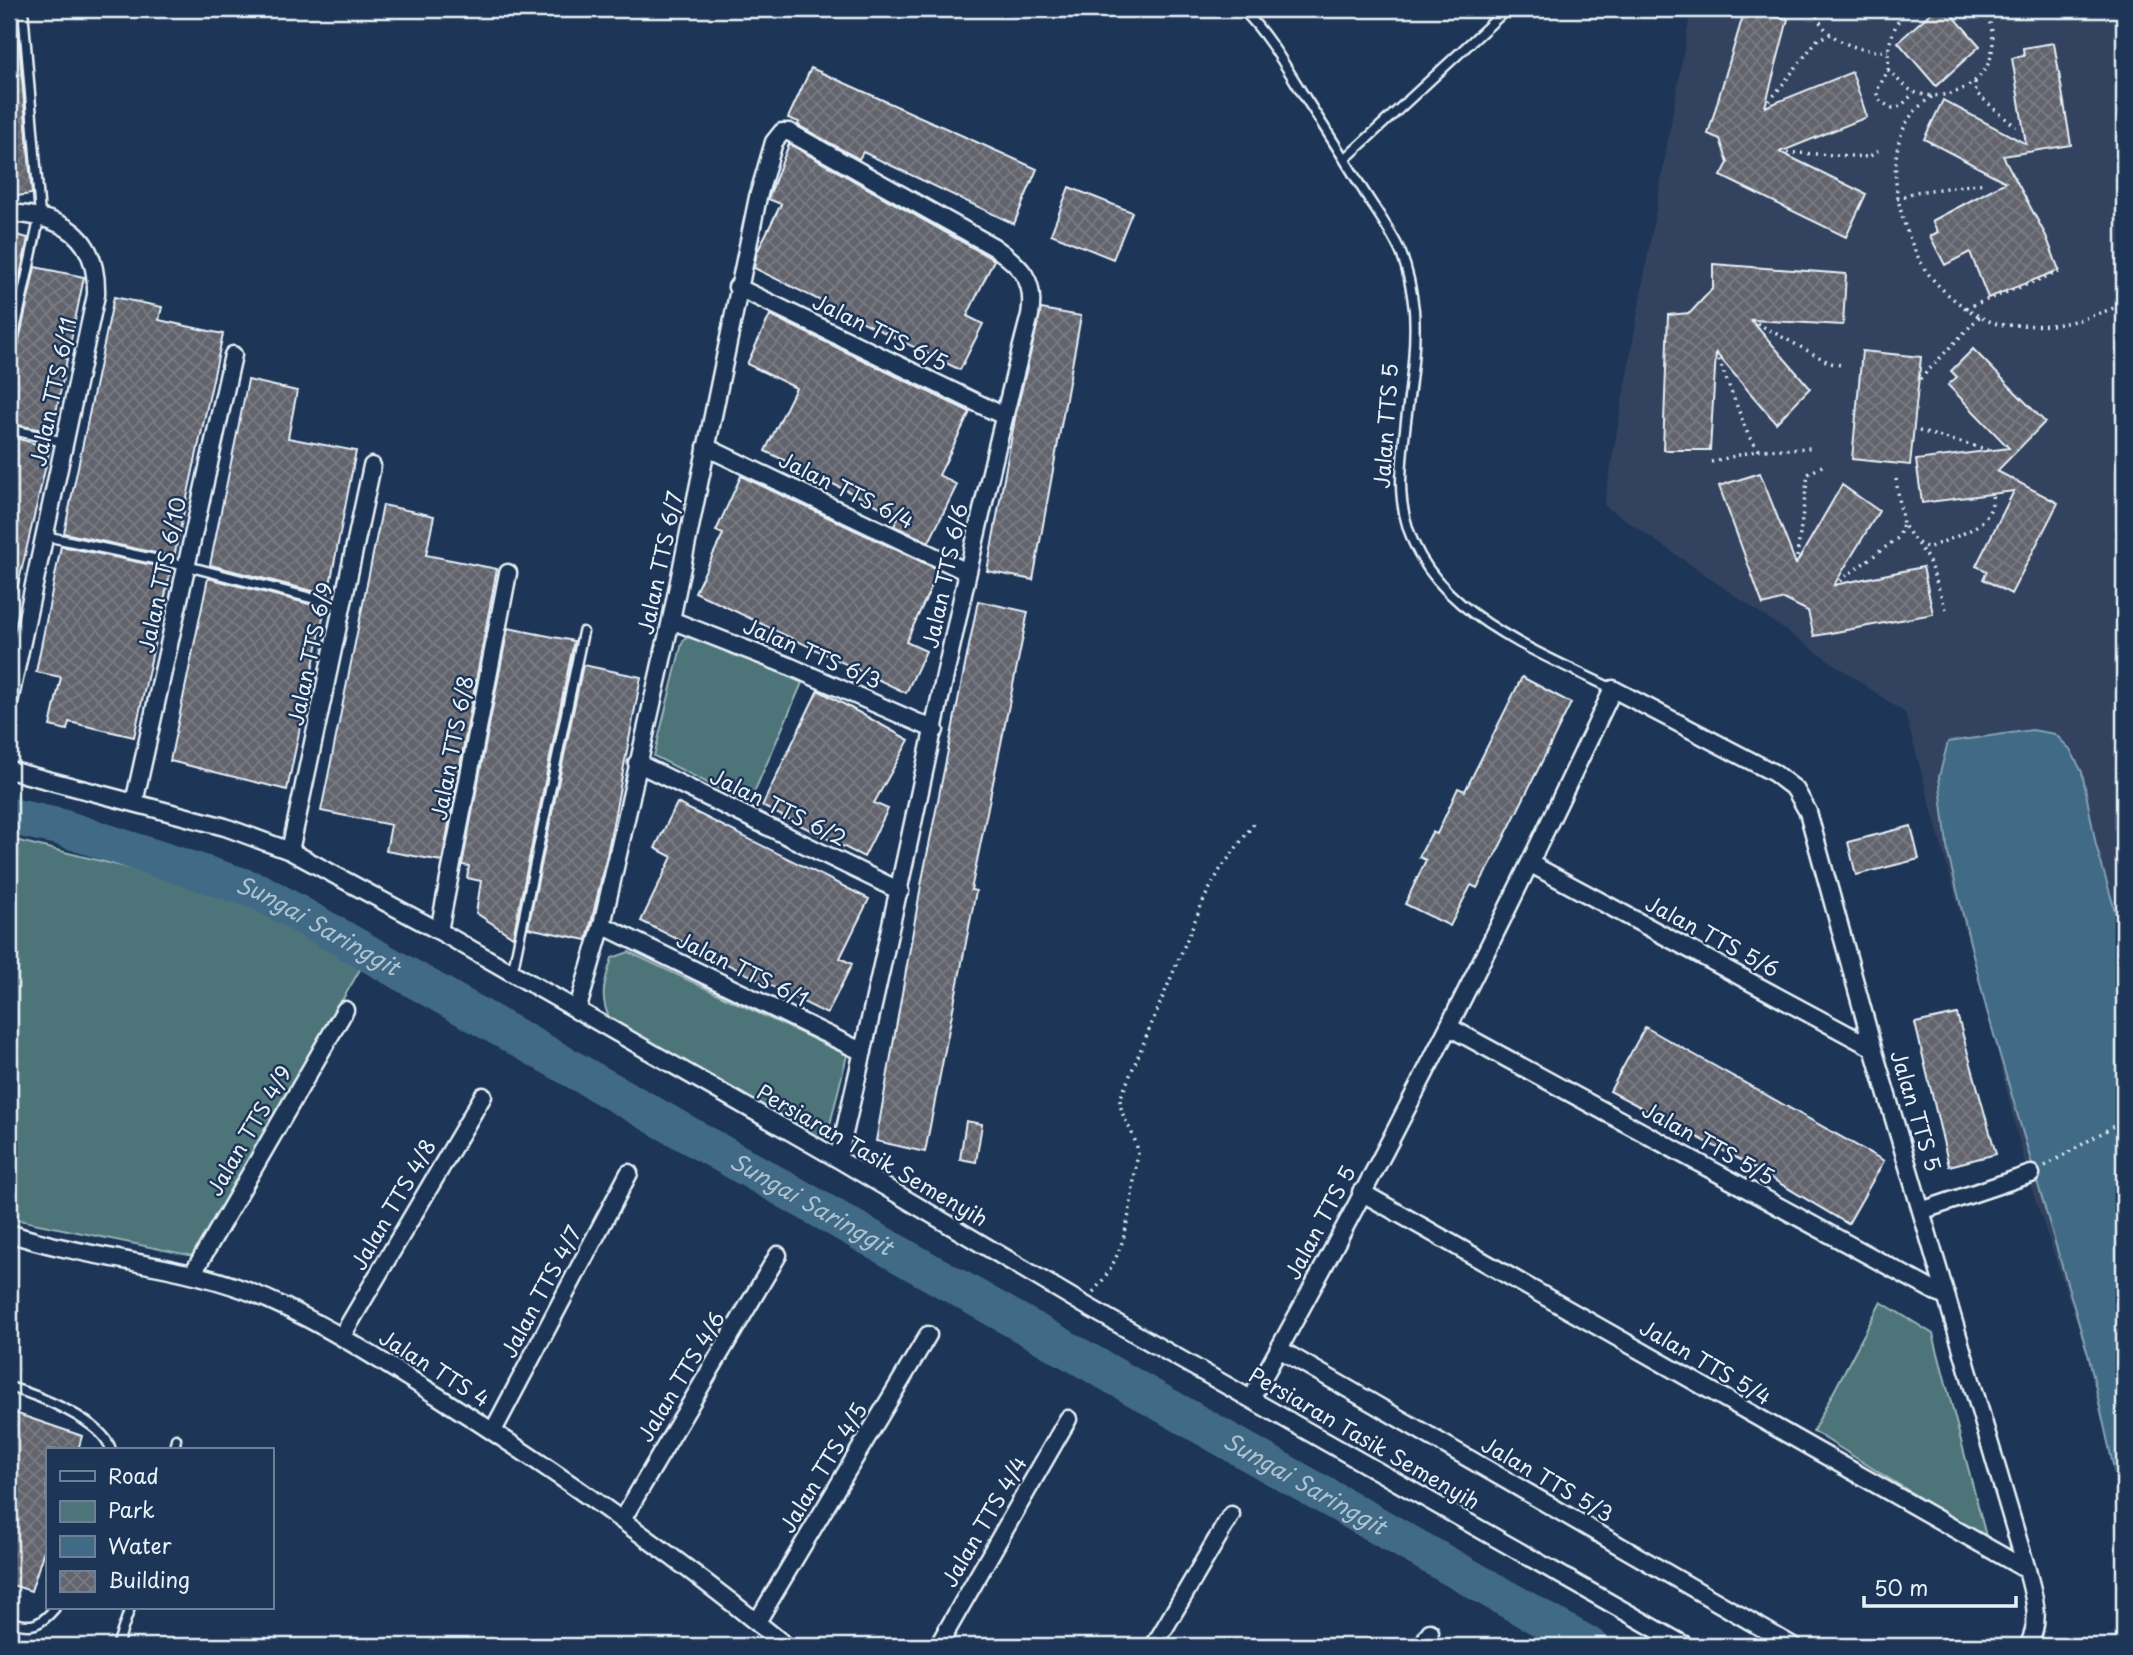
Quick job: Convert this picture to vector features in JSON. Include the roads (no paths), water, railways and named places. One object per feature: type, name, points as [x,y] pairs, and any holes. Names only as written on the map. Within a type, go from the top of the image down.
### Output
[{"type":"street","name":"Jalan TTS 6/7","points":[[578,1010],[603,925],[671,620],[737,287],[774,142],[782,132],[789,131]]},
{"type":"street","name":"Jalan TTS 6/6","points":[[789,131],[979,237],[1008,257],[1028,280],[1033,301],[967,572],[900,891],[838,1159]]},
{"type":"street","points":[[9,213],[40,215]]},
{"type":"street","name":"Jalan TTS 6/11","points":[[9,702],[19,637],[45,536],[96,295],[97,276],[82,240],[67,225],[40,215]]},
{"type":"street","name":"Jalan TTS 6/5","points":[[737,287],[1004,416]]},
{"type":"street","name":"Jalan TTS 6/10","points":[[134,803],[233,355]]},
{"type":"street","name":"Jalan TTS 6/4","points":[[706,447],[967,572]]},
{"type":"street","name":"Jalan TTS 6/9","points":[[290,851],[372,466]]},
{"type":"street","name":"Jalan TTS 6/8","points":[[439,931],[508,573]]},
{"type":"street","name":"Jalan TTS 6/3","points":[[671,620],[789,666],[934,730]]},
{"type":"street","name":"Jalan TTS 5","points":[[1251,1399],[1449,1027],[1531,864],[1613,689],[1774,773],[1795,789],[1808,813],[1873,1048],[1924,1210],[2027,1570],[2037,1613],[2037,1624],[2028,1646]]},
{"type":"street","name":"Jalan TTS 6/2","points":[[637,763],[900,891]]},
{"type":"street","name":"Persiaran Tasik Semenyih","points":[[9,770],[225,827],[290,851],[578,1010],[1083,1304],[1686,1646]]},
{"type":"street","name":"Jalan TTS 5/6","points":[[1531,864],[1873,1048]]},
{"type":"street","name":"Jalan TTS 6/1","points":[[603,925],[863,1052]]},
{"type":"street","name":"Jalan TTS 4/9","points":[[192,1273],[345,1010]]},
{"type":"street","name":"Jalan TTS 5/5","points":[[1449,1027],[1947,1298]]},
{"type":"street","name":"Jalan TTS 4/8","points":[[342,1336],[483,1096]]},
{"type":"street","name":"Jalan TTS 4/7","points":[[492,1431],[629,1173]]},
{"type":"street","points":[[1924,1210],[2031,1174]]},
{"type":"street","name":"Jalan TTS 5/4","points":[[1362,1192],[2027,1570]]},
{"type":"street","name":"Jalan TTS 4","points":[[9,1233],[102,1256],[192,1273],[246,1291],[342,1336],[492,1431],[622,1520],[786,1646]]},
{"type":"street","name":"Jalan TTS 4/6","points":[[622,1520],[779,1255]]},
{"type":"street","name":"Jalan TTS 4/5","points":[[757,1622],[928,1335]]},
{"type":"street","name":"Jalan TTS 5/3","points":[[1279,1349],[1793,1646]]},
{"type":"street","name":"Jalan TTS 4/4","points":[[938,1646],[1068,1419]]},
{"type":"street","points":[[1154,1646],[1231,1515]]},
{"type":"lane","points":[[9,358],[40,215],[23,9]]},
{"type":"lane","name":"Jalan TTS 5","points":[[1242,9],[1274,48],[1345,159],[1400,251],[1409,277],[1414,339],[1401,484],[1404,514],[1420,558],[1437,582],[1461,606],[1506,636],[1613,689]]},
{"type":"lane","points":[[1345,159],[1507,9]]},
{"type":"lane","points":[[9,429],[64,442]]},
{"type":"lane","points":[[45,536],[187,566],[344,606]]},
{"type":"lane","points":[[512,974],[583,632]]},
{"type":"lane","points":[[9,1387],[94,1426],[108,1438],[110,1448]]},
{"type":"lane","points":[[174,1448],[176,1439]]},
{"type":"lane","points":[[9,1621],[28,1628],[38,1625],[53,1610]]},
{"type":"lane","points":[[117,1646],[130,1610]]},
{"type":"water","points":[[2032,730],[2055,734],[2070,749],[2082,772],[2096,845],[2124,942],[2124,1514],[2089,1358],[1987,1011],[1948,854],[1939,777],[1948,742]]},
{"type":"waterway","name":"Sungai Saringgit","points":[[9,816],[60,827],[260,892],[1590,1646]]}]
